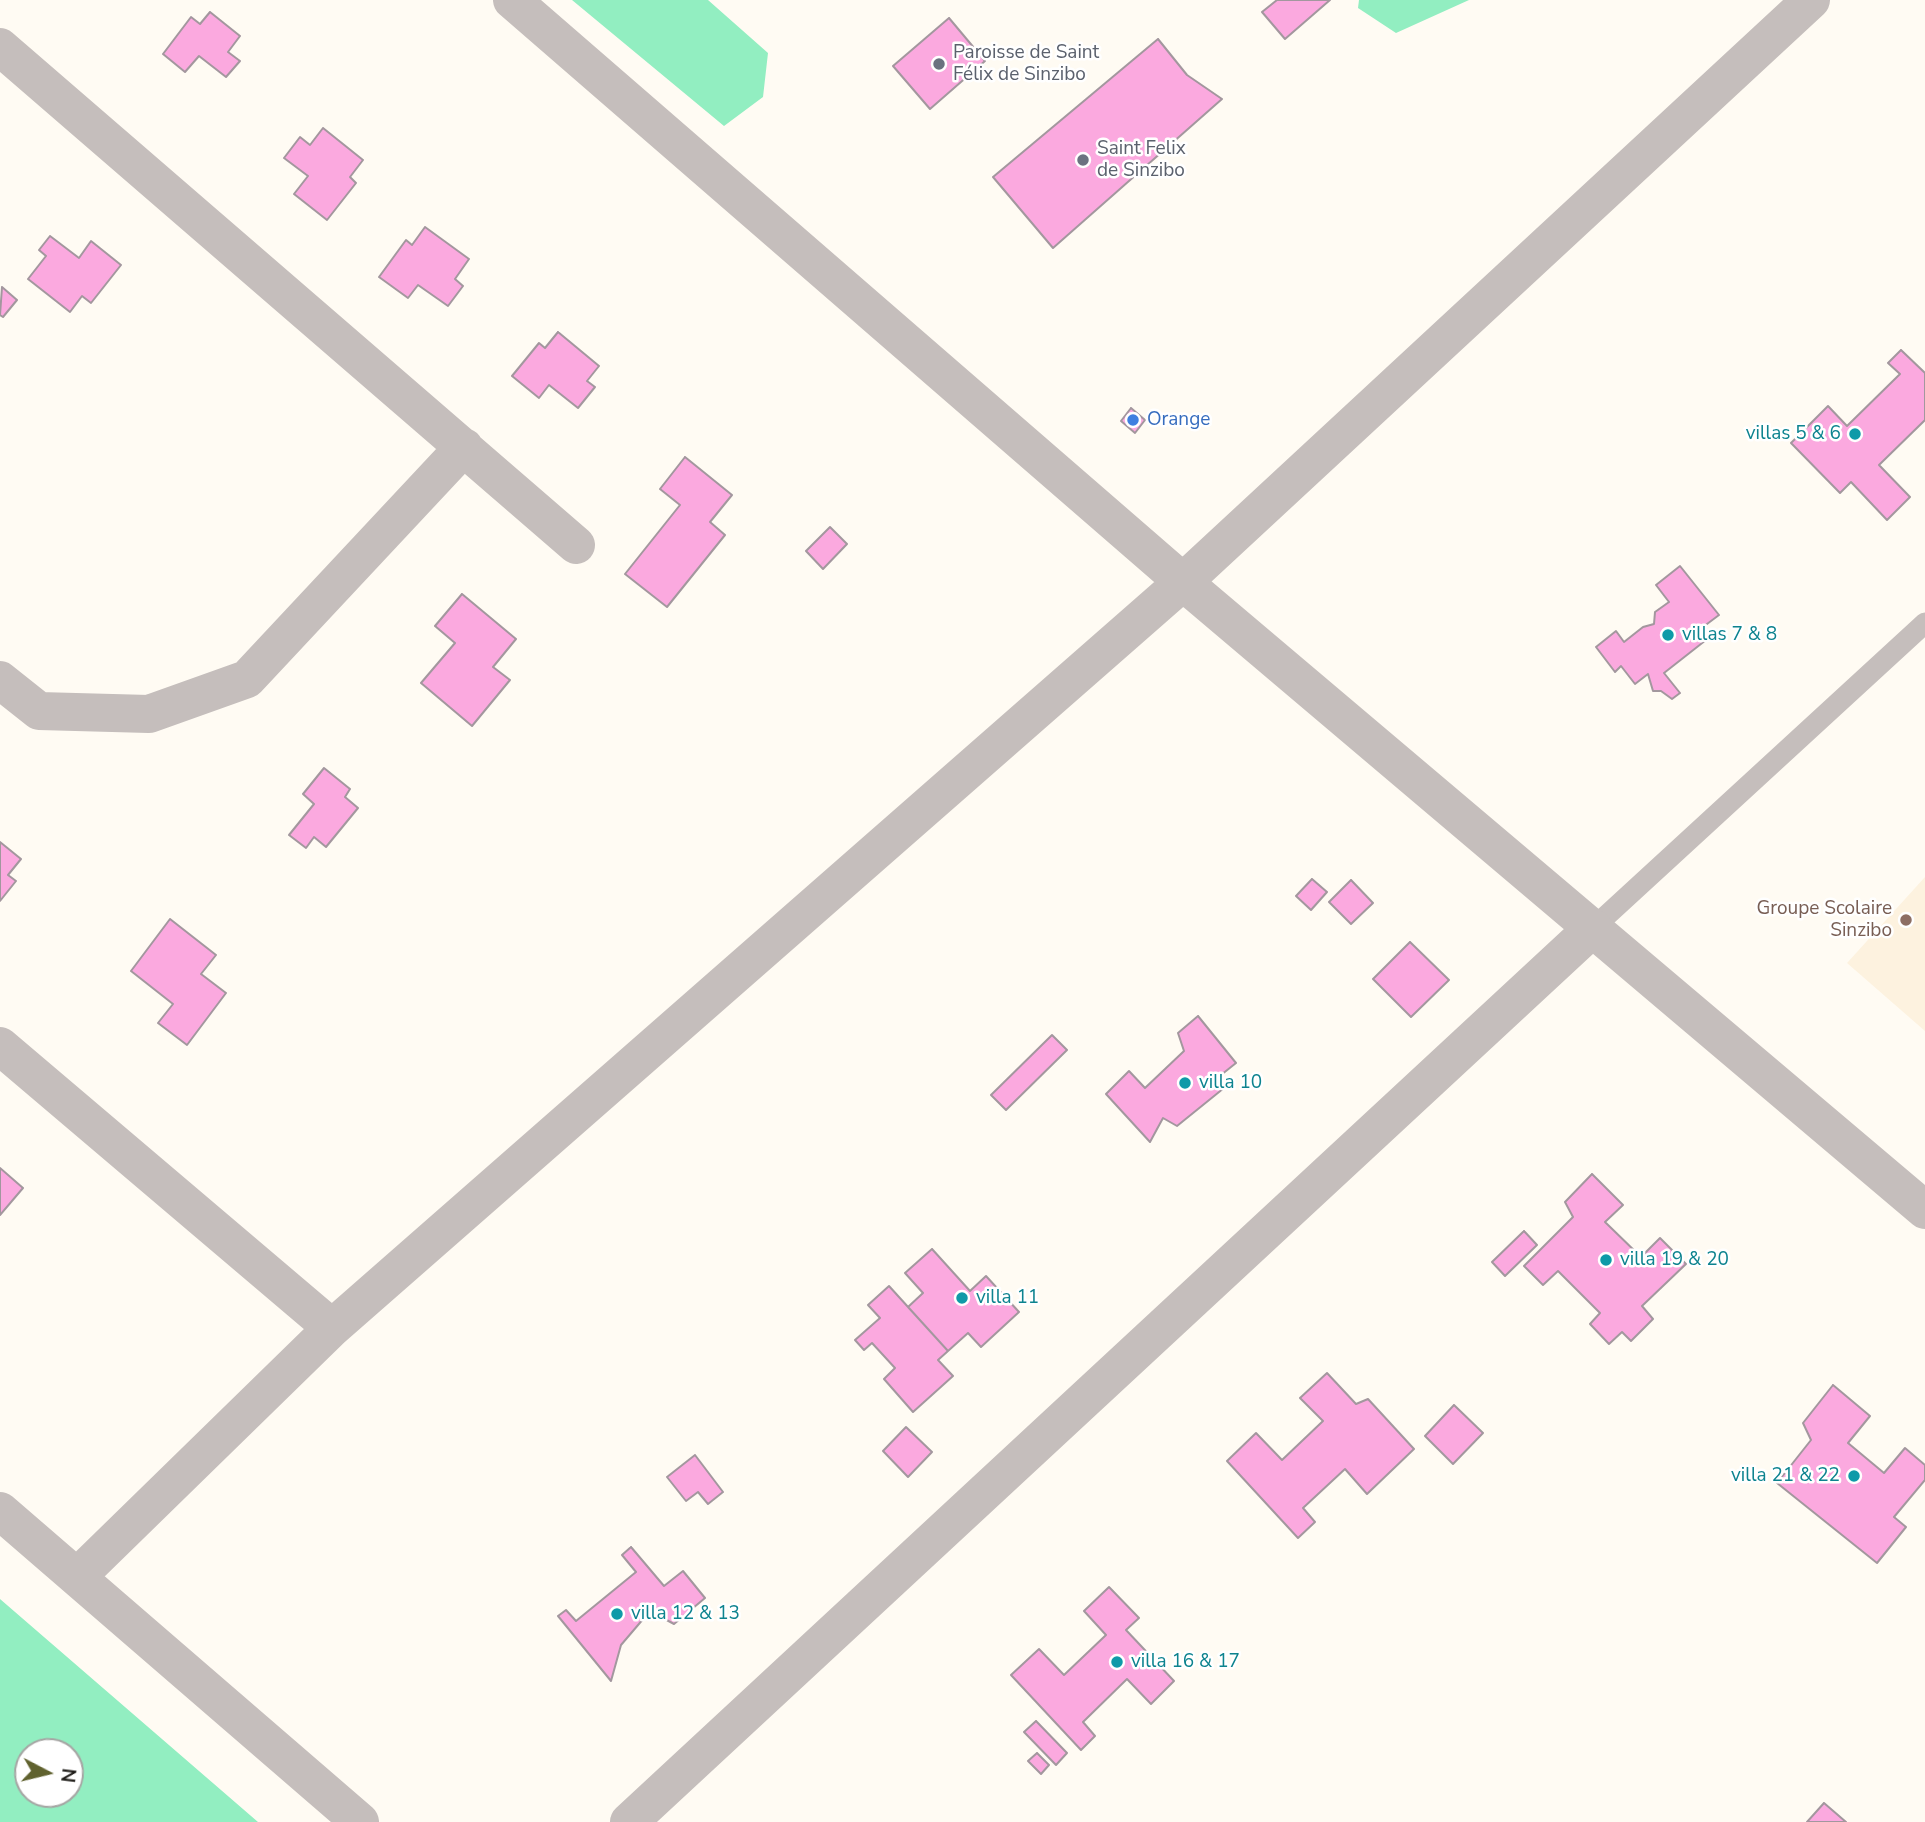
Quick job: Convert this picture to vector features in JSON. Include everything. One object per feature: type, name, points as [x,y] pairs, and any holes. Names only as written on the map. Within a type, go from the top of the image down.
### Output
[{"type":"street","points":[[512,0],[1183,582],[1925,1210]]},
{"type":"street","points":[[78,1576],[332,1328],[1183,582],[1811,0]]},
{"type":"street","points":[[0,47],[576,545]]},
{"type":"street","points":[[0,680],[39,711],[149,714],[247,678],[464,447]]},
{"type":"street","points":[[629,1822],[1593,928]]},
{"type":"street","points":[[0,1046],[332,1328]]},
{"type":"street","points":[[0,1511],[360,1822]]},
{"type":"lane","points":[[1593,928],[1925,622]]},
{"type":"shaded area","name":"Groupe Scolaire Sinzibo","points":[[1925,877],[1925,1031],[1847,963]]},
{"type":"green space","points":[[572,0],[708,0],[768,53],[763,97],[724,126]]},
{"type":"green space","points":[[1359,0],[1469,0],[1396,33],[1358,8]]},
{"type":"green space","points":[[0,1599],[258,1822],[0,1822]]},
{"type":"building","points":[[1277,0],[1330,0],[1285,39],[1262,12]]},
{"type":"building","points":[[210,12],[240,36],[228,52],[240,61],[226,77],[199,56],[185,72],[163,54],[191,17],[200,24]]},
{"type":"building","name":"Paroisse de Saint Félix de Sinzibo","points":[[949,18],[985,61],[930,109],[893,66]]},
{"type":"building","name":"Saint Felix de Sinzibo","points":[[1158,39],[1187,75],[1222,99],[1053,248],[993,177]]},
{"type":"building","points":[[323,128],[363,160],[350,177],[356,183],[327,220],[294,194],[308,176],[284,158],[300,137],[310,145]]},
{"type":"building","points":[[425,227],[469,259],[455,279],[463,286],[448,306],[418,285],[408,298],[379,277],[406,240],[412,245]]},
{"type":"building","points":[[50,236],[79,258],[91,241],[121,265],[91,303],[82,296],[70,312],[28,279],[46,256],[39,250]]},
{"type":"building","points":[[2,287],[17,300],[3,317],[0,315]]},
{"type":"building","points":[[558,332],[599,366],[587,381],[595,387],[578,408],[549,385],[539,398],[512,376],[539,343],[545,348]]},
{"type":"building","name":"villas 5 & 6","points":[[1901,350],[1925,373],[1925,420],[1879,465],[1910,497],[1887,520],[1851,482],[1840,493],[1791,443],[1828,406],[1847,426],[1900,374],[1888,363]]},
{"type":"building","name":"Orange","points":[[1131,408],[1145,420],[1135,433],[1121,421]]},
{"type":"building","points":[[685,457],[732,495],[710,522],[725,535],[667,607],[625,574],[680,505],[660,489]]},
{"type":"building","points":[[830,527],[847,544],[823,569],[806,551]]},
{"type":"building","name":"villas 7 & 8","points":[[1680,566],[1719,615],[1699,630],[1706,640],[1664,673],[1680,693],[1672,699],[1661,691],[1653,691],[1648,674],[1635,684],[1621,666],[1615,672],[1596,647],[1616,631],[1624,642],[1643,627],[1654,624],[1655,612],[1669,602],[1656,585]]},
{"type":"building","points":[[462,594],[516,639],[493,667],[510,680],[472,726],[421,683],[455,643],[435,626]]},
{"type":"building","points":[[324,768],[350,789],[345,797],[358,808],[326,847],[314,837],[306,848],[289,835],[314,804],[303,794]]},
{"type":"building","points":[[0,842],[21,859],[8,875],[16,881],[0,901]]},
{"type":"building","points":[[1312,879],[1327,892],[1311,910],[1296,896]]},
{"type":"building","points":[[1351,880],[1373,903],[1351,924],[1329,902]]},
{"type":"building","points":[[170,919],[216,955],[201,974],[226,993],[187,1045],[158,1023],[173,1004],[131,971]]},
{"type":"building","points":[[1410,942],[1449,980],[1411,1017],[1373,979]]},
{"type":"building","name":"villa 10","points":[[1198,1016],[1236,1063],[1216,1079],[1224,1088],[1177,1126],[1163,1118],[1150,1142],[1106,1094],[1129,1071],[1145,1088],[1184,1051],[1178,1033]]},
{"type":"building","points":[[1052,1035],[1067,1050],[1006,1110],[991,1095]]},
{"type":"building","points":[[0,1168],[23,1188],[0,1215]]},
{"type":"building","name":"villa 19 & 20","points":[[1592,1174],[1623,1205],[1605,1222],[1641,1257],[1660,1238],[1686,1264],[1642,1306],[1653,1319],[1631,1341],[1622,1332],[1609,1344],[1590,1324],[1600,1313],[1558,1271],[1543,1285],[1524,1266],[1573,1217],[1565,1202]]},
{"type":"building","points":[[1524,1231],[1537,1245],[1505,1276],[1492,1262]]},
{"type":"building","name":"villa 11","points":[[932,1249],[970,1291],[986,1276],[1019,1312],[981,1347],[968,1333],[948,1351],[908,1307],[923,1293],[905,1273]]},
{"type":"building","points":[[889,1286],[948,1351],[938,1360],[953,1376],[913,1412],[884,1379],[895,1368],[872,1343],[864,1350],[855,1340],[880,1318],[868,1305]]},
{"type":"building","points":[[1327,1373],[1356,1404],[1368,1399],[1414,1449],[1367,1494],[1345,1469],[1303,1508],[1315,1522],[1298,1538],[1227,1461],[1256,1433],[1282,1460],[1323,1421],[1300,1398]]},
{"type":"building","name":"villa 21 & 22","points":[[1833,1385],[1870,1416],[1848,1443],[1884,1473],[1905,1448],[1925,1465],[1925,1480],[1894,1517],[1906,1527],[1877,1563],[1777,1483],[1811,1440],[1803,1423]]},
{"type":"building","points":[[1454,1405],[1483,1433],[1453,1464],[1425,1436]]},
{"type":"building","points":[[906,1427],[932,1452],[908,1477],[883,1451]]},
{"type":"building","points":[[695,1455],[723,1492],[708,1504],[698,1492],[686,1501],[667,1477]]},
{"type":"building","name":"villa 12 & 13","points":[[631,1547],[664,1586],[683,1571],[705,1598],[674,1624],[650,1611],[621,1645],[611,1681],[558,1616],[566,1610],[576,1621],[636,1572],[622,1555]]},
{"type":"building","name":"villa 16 & 17","points":[[1109,1587],[1139,1618],[1126,1630],[1174,1681],[1151,1704],[1127,1679],[1083,1722],[1095,1736],[1081,1750],[1011,1675],[1039,1649],[1064,1675],[1106,1635],[1084,1611]]},
{"type":"building","points":[[1036,1721],[1067,1753],[1056,1765],[1024,1732]]},
{"type":"building","points":[[1037,1753],[1049,1765],[1041,1774],[1028,1761]]},
{"type":"building","points":[[1824,1803],[1846,1822],[1807,1822]]},
{"type":"place","name":"Paroisse de Saint Félix de Sinzibo","points":[[939,64]]},
{"type":"place","name":"Saint Felix de Sinzibo","points":[[1083,160]]},
{"type":"place","name":"Orange","points":[[1133,420]]},
{"type":"place","name":"villas 5 & 6","points":[[1855,434]]},
{"type":"place","name":"villas 7 & 8","points":[[1668,635]]},
{"type":"place","name":"Groupe Scolaire Sinzibo","points":[[1906,920]]},
{"type":"place","name":"villa 10","points":[[1185,1083]]},
{"type":"place","name":"villa 19 & 20","points":[[1606,1260]]},
{"type":"place","name":"villa 11","points":[[962,1298]]},
{"type":"place","name":"villa 21 & 22","points":[[1854,1476]]},
{"type":"place","name":"villa 12 & 13","points":[[617,1614]]},
{"type":"place","name":"villa 16 & 17","points":[[1117,1662]]}]
